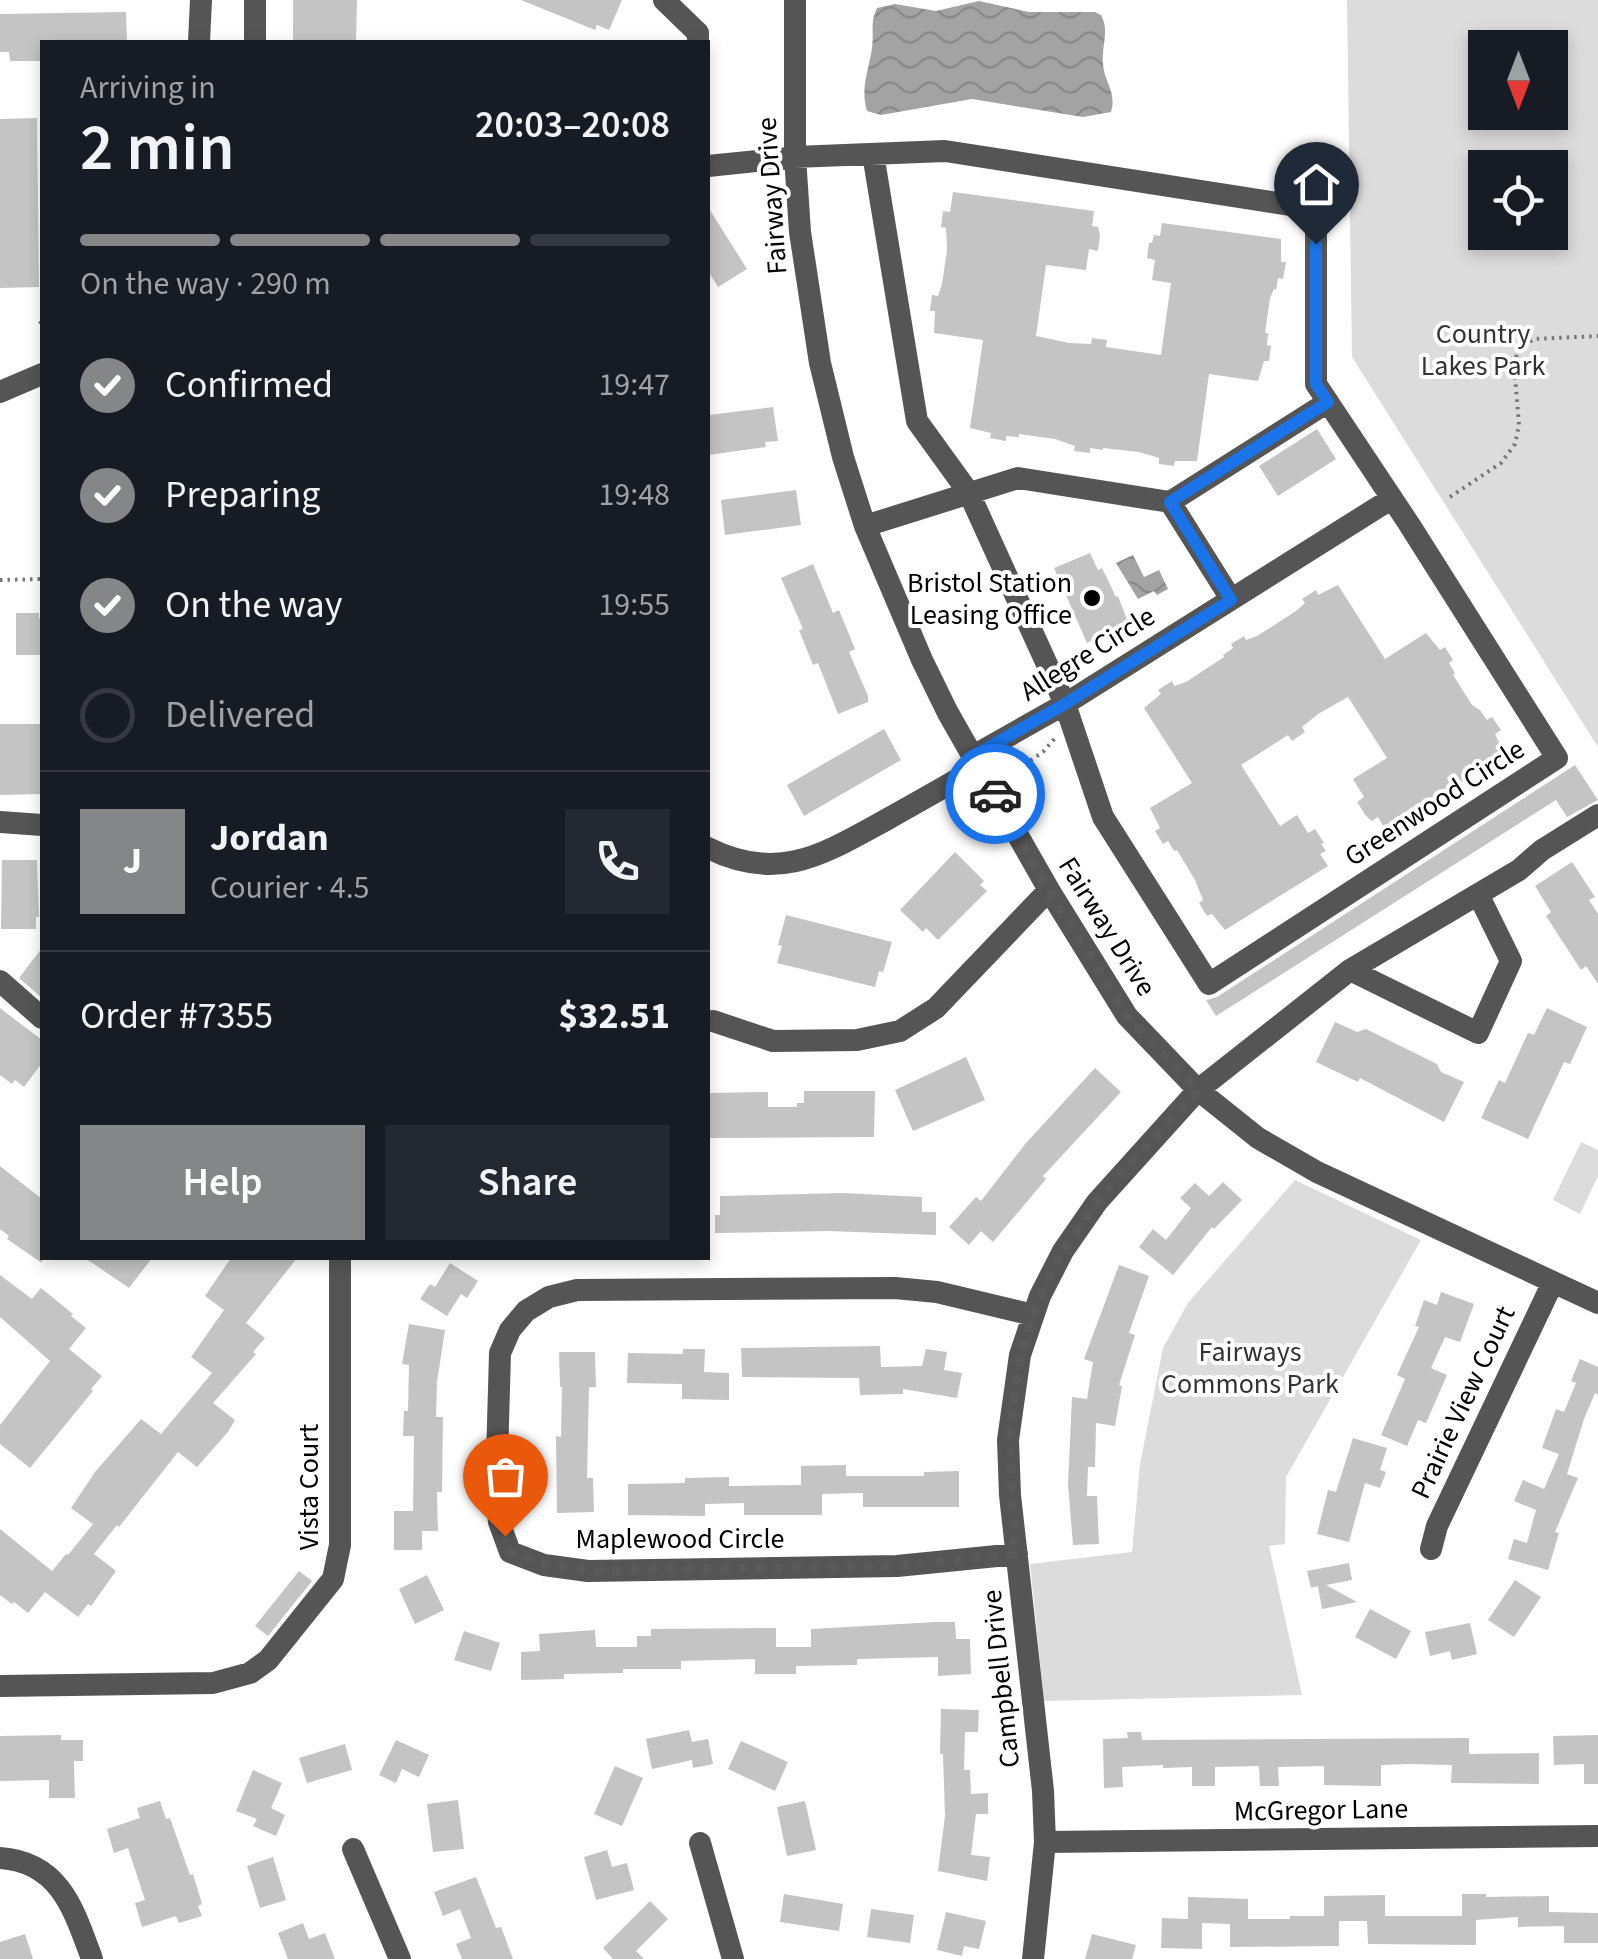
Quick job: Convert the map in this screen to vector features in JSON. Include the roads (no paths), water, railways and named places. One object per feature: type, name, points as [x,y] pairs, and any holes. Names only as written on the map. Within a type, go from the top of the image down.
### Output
[{"type":"street","points":[[200,40],[201,0]]},
{"type":"street","points":[[254,40],[255,0]]},
{"type":"street","points":[[664,0],[698,33],[698,40]]},
{"type":"street","name":"Fairway Drive","points":[[795,0],[794,158],[800,232],[820,362],[844,457],[865,526],[922,660],[1048,890],[1127,1016],[1198,1090],[1258,1138],[1317,1172],[1598,1304]]},
{"type":"street","name":"Greenwood Circle","points":[[710,166],[794,158],[873,154],[945,151],[1316,209],[1316,384],[1557,758],[1209,984],[1102,817],[1065,704],[969,493],[917,421],[873,154]]},
{"type":"street","points":[[0,392],[40,375]]},
{"type":"street","points":[[865,526],[1018,478],[1170,502],[1328,402]]},
{"type":"street","name":"Allegre Circle","points":[[710,849],[751,863],[799,861],[834,850],[1391,499]]},
{"type":"street","points":[[1170,502],[1231,600]]},
{"type":"street","name":"Campbell Drive","points":[[1034,1959],[1045,1842],[1008,1440],[1012,1394],[1033,1315],[1063,1252],[1097,1202],[1198,1090],[1350,970],[1478,894],[1598,815]]},
{"type":"street","points":[[0,822],[40,825]]},
{"type":"street","points":[[713,1021],[773,1041],[857,1040],[900,1031],[936,1008],[1048,890]]},
{"type":"street","points":[[1350,970],[1478,1033],[1511,961],[1478,894]]},
{"type":"street","points":[[0,982],[40,1016]]},
{"type":"street","name":"Vista Court","points":[[0,1686],[213,1683],[250,1673],[268,1660],[333,1578],[340,1545],[340,1260]]},
{"type":"street","name":"Prairie View Court","points":[[1430,1549],[1437,1526],[1553,1282]]},
{"type":"street","name":"Maplewood Circle","points":[[1017,1554],[898,1566],[588,1571],[544,1564],[510,1552],[498,1522],[498,1378],[503,1343],[516,1321],[549,1297],[577,1290],[895,1288],[937,1292],[1033,1315]]},
{"type":"street","name":"McGregor Lane","points":[[1045,1842],[1598,1836]]},
{"type":"street","points":[[700,1842],[733,1959]]},
{"type":"street","points":[[353,1848],[400,1959]]},
{"type":"street","points":[[0,1858],[22,1861],[43,1871],[60,1886],[72,1904],[92,1959]]},
{"type":"water","points":[[979,1],[1029,12],[1101,15],[1105,27],[1103,64],[1112,99],[1111,112],[1083,117],[972,99],[881,115],[867,111],[865,87],[877,8],[895,4],[936,11]]},
{"type":"water","points":[[1133,555],[1144,577],[1159,570],[1168,589],[1138,599],[1116,563]]},
{"type":"place","name":"Bristol Station Leasing Office","points":[[1092,598]]},
{"type":"park label","name":"Country Lakes Park","points":[[1483,349]]},
{"type":"park label","name":"Fairways Commons Park","points":[[1250,1367]]}]
